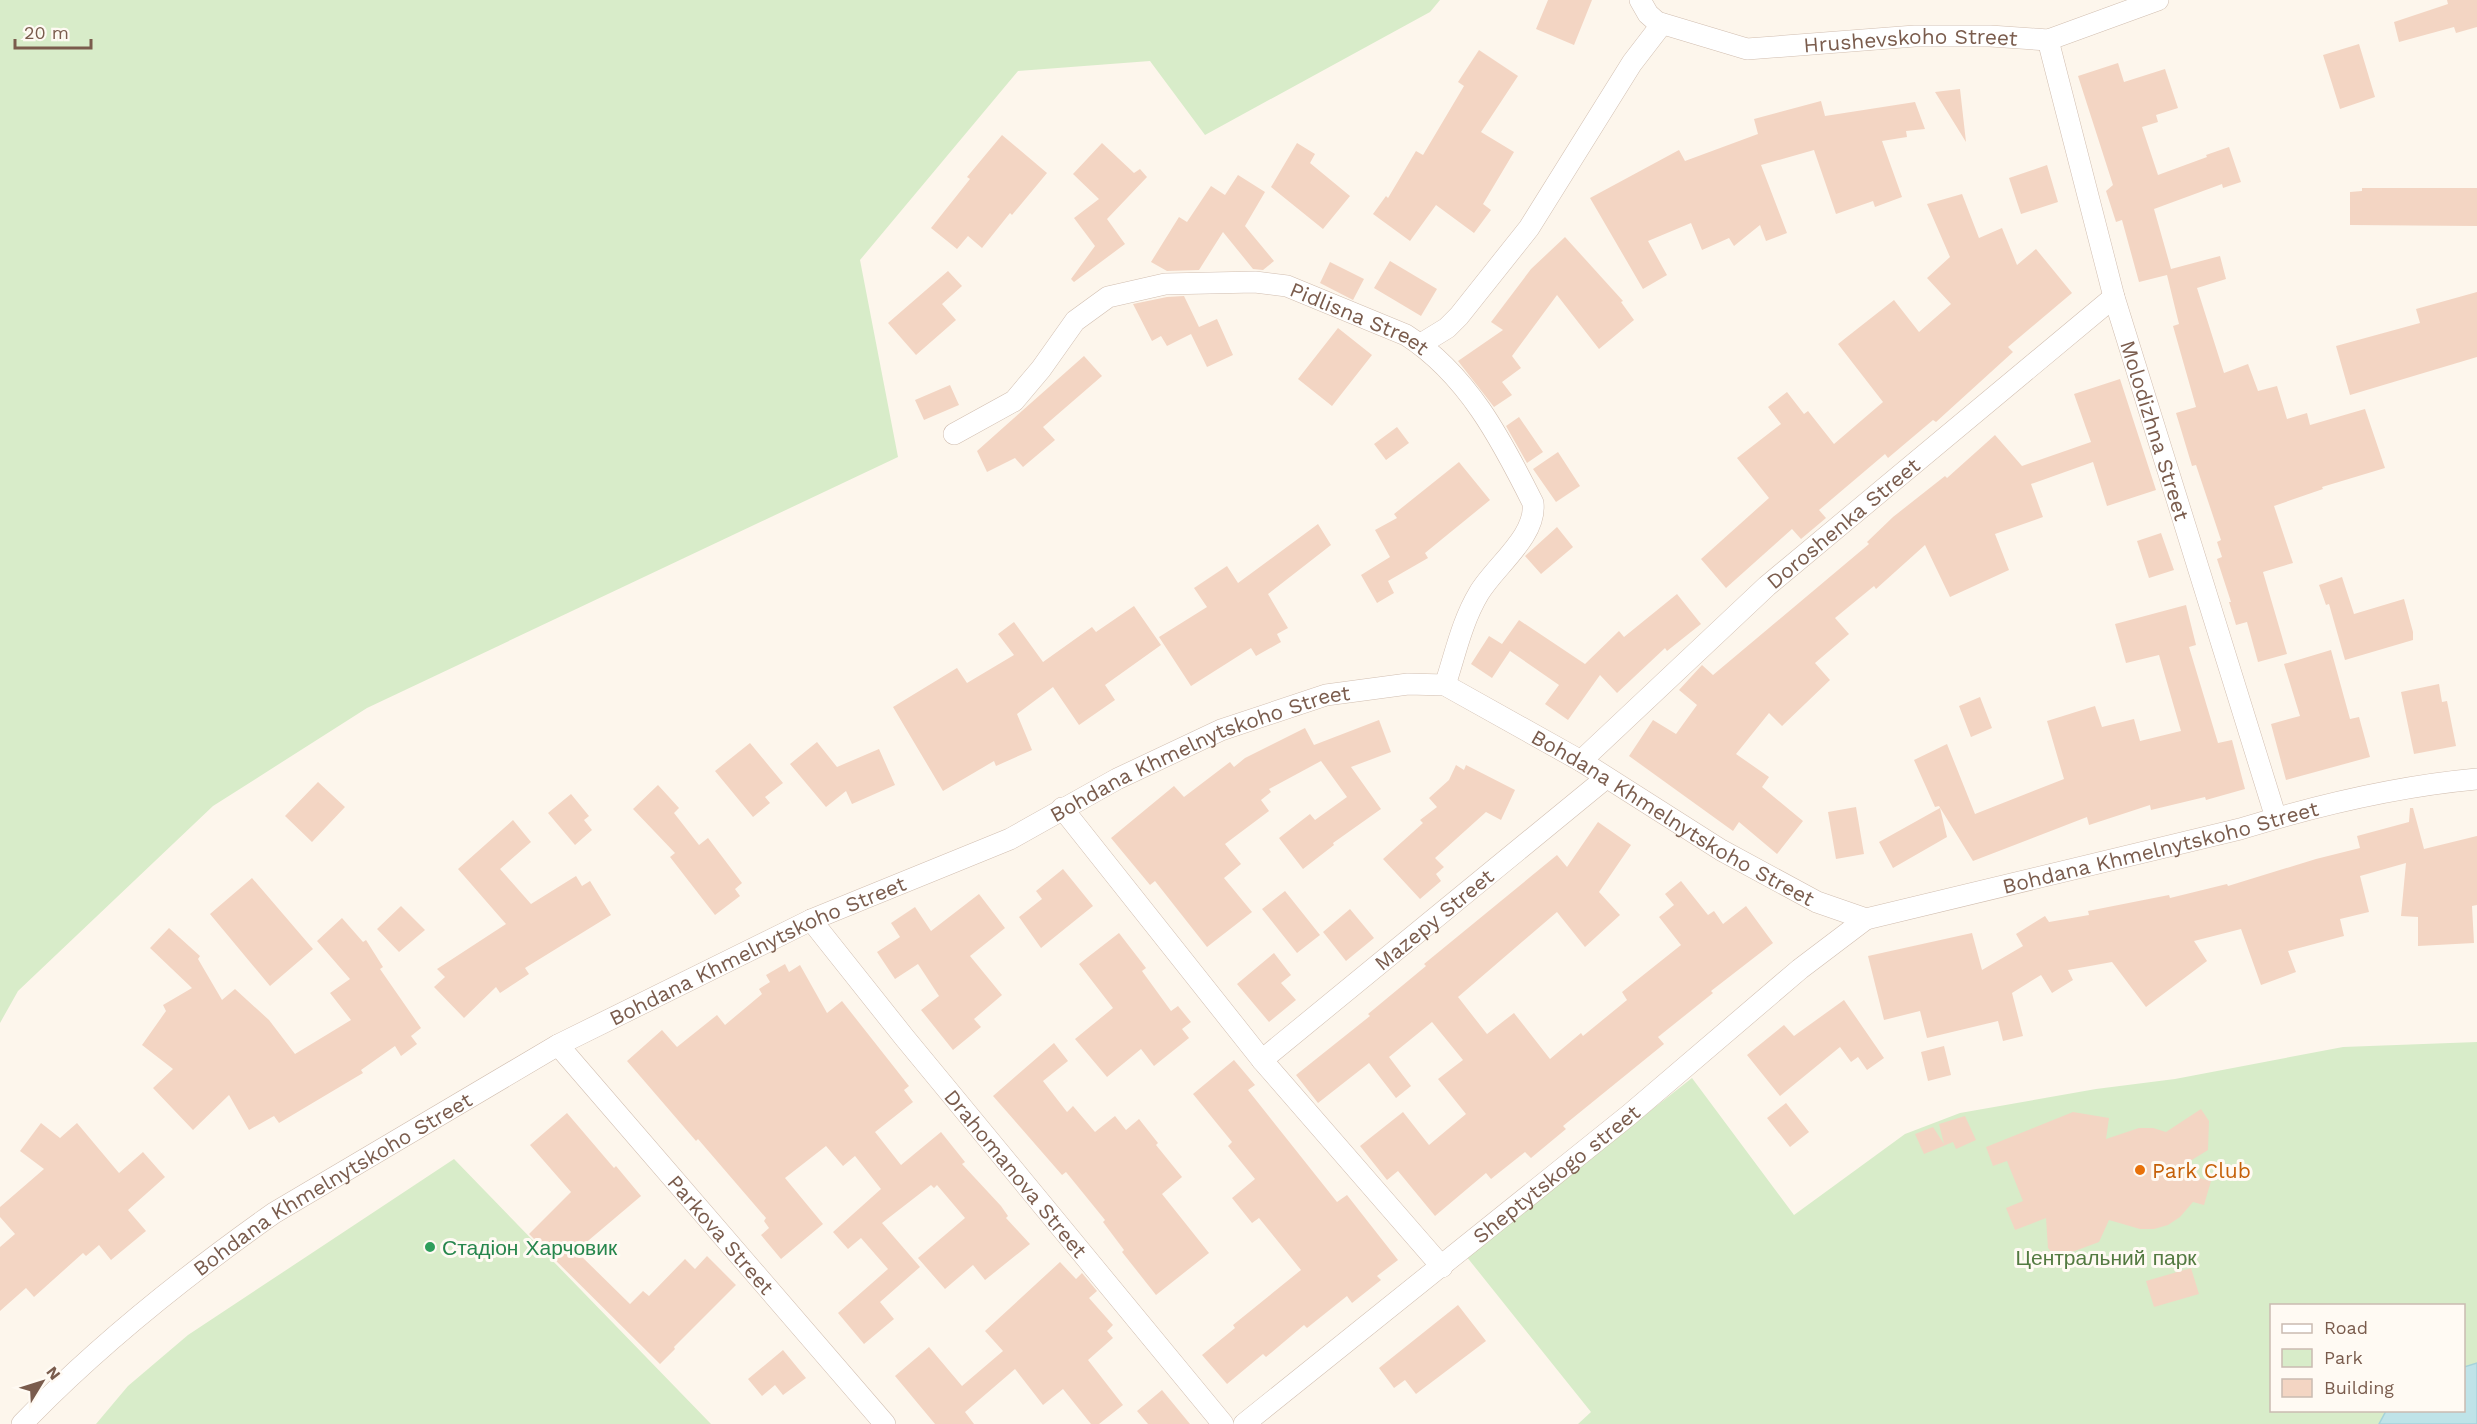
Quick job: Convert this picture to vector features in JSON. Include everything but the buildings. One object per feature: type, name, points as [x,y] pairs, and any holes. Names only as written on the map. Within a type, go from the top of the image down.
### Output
[{"type":"street","points":[[1420,344],[1447,328],[1459,316],[1529,228],[1659,23],[1648,14],[1640,0]]},
{"type":"street","name":"Hrushevskoho Street","points":[[1659,23],[1747,49],[1915,36],[1990,36],[2048,40],[2158,0]]},
{"type":"street","name":"Molodizhna Street","points":[[2048,40],[2114,297],[2276,818]]},
{"type":"street","name":"Pidlisna Street","points":[[954,434],[1014,401],[1041,369],[1075,321],[1108,297],[1165,284],[1255,282],[1287,286],[1406,335],[1420,344],[1451,372],[1481,410],[1508,453],[1533,503],[1534,511],[1529,528],[1489,578],[1469,610],[1445,685]]},
{"type":"street","name":"Doroshenka Street","points":[[1581,761],[1767,586],[2114,297]]},
{"type":"street","name":"Bohdana Khmelnytskoho Street","points":[[22,1424],[75,1371],[230,1244],[273,1213],[558,1045],[811,920],[1010,839],[1062,808],[1221,730],[1326,695],[1408,684],[1445,685],[1581,761],[1721,850],[1817,903],[1866,919],[2240,830],[2276,818],[2374,796],[2449,782],[2477,780]]},
{"type":"street","name":"Mazepy Street","points":[[1262,1060],[1606,778]]},
{"type":"street","points":[[1062,808],[1262,1060],[1442,1267]]},
{"type":"street","name":"Sheptytskogo street","points":[[1244,1424],[1442,1267],[1629,1115],[1800,969],[1866,919]]},
{"type":"street","name":"Drahomanova Street","points":[[811,920],[904,1037],[1223,1424]]},
{"type":"street","name":"Parkova Street","points":[[558,1045],[885,1424]]},
{"type":"green space","points":[[0,0],[1440,0],[1430,12],[1205,135],[1150,61],[1018,71],[860,260],[898,457],[367,708],[213,806],[18,991],[0,1023]]},
{"type":"green space","name":"Центральний парк","points":[[2477,1042],[2477,1363],[2465,1367],[2465,1304],[2270,1304],[2270,1412],[2385,1412],[2379,1424],[1578,1424],[1591,1412],[1466,1256],[1692,1078],[1794,1215],[1905,1134],[1960,1113],[2096,1089],[2175,1079],[2343,1047]]},
{"type":"green space","name":"Стадіон Харчовик","points":[[454,1159],[711,1424],[96,1424],[128,1386],[188,1335]]},
{"type":"water","points":[[2477,1363],[2477,1424],[2379,1424],[2385,1412],[2465,1412],[2465,1367]]},
{"type":"place","name":"Park Club","points":[[2140,1170]]},
{"type":"place","name":"Стадіон Харчовик","points":[[430,1247]]}]
